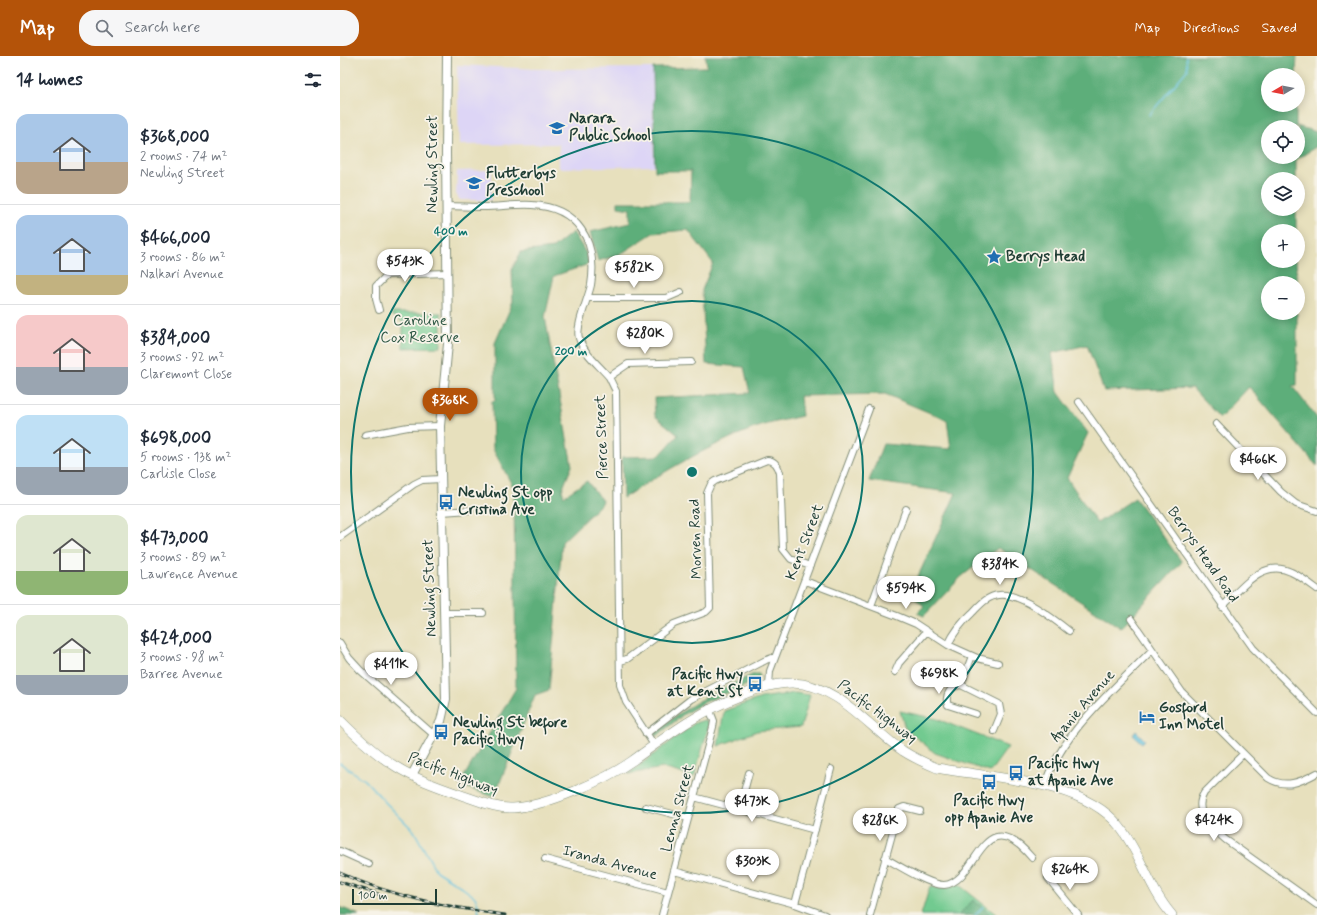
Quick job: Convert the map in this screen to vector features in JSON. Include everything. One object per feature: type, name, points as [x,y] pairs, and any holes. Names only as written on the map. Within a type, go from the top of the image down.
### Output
[{"type":"main road","name":"Pacific Highway","points":[[341,724],[384,758],[412,775],[486,804],[504,808],[514,808],[544,801],[598,781],[621,768],[683,724],[709,708],[769,686],[791,683],[810,685],[825,690],[837,697],[903,751],[937,768],[1044,786],[1084,801],[1105,812],[1126,835],[1158,894],[1172,915]]},
{"type":"street","name":"Newling Street","points":[[412,775],[444,714],[446,699],[440,426],[442,390],[448,357],[446,206],[447,56]]},
{"type":"street","name":"Pierce Street","points":[[446,206],[483,207],[532,205],[548,208],[566,215],[586,236],[592,251],[593,266],[588,298],[579,327],[579,338],[600,368],[609,377],[616,391],[620,685],[623,694],[654,745]]},
{"type":"street","points":[[379,310],[376,299],[376,286],[387,275],[447,273]]},
{"type":"street","points":[[588,298],[667,298],[681,292]]},
{"type":"street","points":[[609,377],[628,364],[691,362]]},
{"type":"street","name":"Berrys Head Road","points":[[1080,402],[1222,607],[1253,648],[1317,713]]},
{"type":"street","name":"Kent Street","points":[[769,686],[768,678],[775,657],[869,409]]},
{"type":"street","points":[[1216,424],[1281,492],[1296,504],[1317,511]]},
{"type":"street","points":[[365,435],[408,427],[440,426]]},
{"type":"street","name":"Morven Road","points":[[620,661],[627,659],[674,624],[706,612],[710,608],[707,493],[711,484],[715,481],[766,460],[773,461],[780,473],[783,549],[791,559],[810,566]]},
{"type":"street","points":[[340,537],[414,484],[422,480],[441,479]]},
{"type":"street","points":[[870,606],[906,509]]},
{"type":"street","points":[[442,512],[470,510]]},
{"type":"street","points":[[1222,607],[1257,574],[1270,569],[1291,572],[1317,589]]},
{"type":"street","points":[[805,581],[916,624],[948,645],[972,656],[998,663]]},
{"type":"street","points":[[948,645],[956,629],[980,604],[985,600],[999,595],[1012,595],[1054,619],[1069,631]]},
{"type":"street","points":[[444,614],[483,613]]},
{"type":"street","points":[[1130,619],[1187,697],[1268,778],[1285,785],[1296,783],[1317,773]]},
{"type":"street","points":[[895,672],[899,663],[927,631]]},
{"type":"street","points":[[340,643],[349,658],[360,670],[434,735]]},
{"type":"street","name":"Apanie Avenue","points":[[1044,786],[1048,773],[1065,742],[1152,650]]},
{"type":"street","points":[[961,686],[972,656]]},
{"type":"street","points":[[646,734],[701,693],[766,660],[775,657]]},
{"type":"street","points":[[976,714],[948,705],[947,701],[950,689],[952,687],[961,686],[999,704],[1001,714],[994,731]]},
{"type":"street","name":"Lenna Street","points":[[662,915],[713,727],[714,721],[709,708]]},
{"type":"street","points":[[1243,754],[1204,793],[1201,798],[1200,810],[1213,829],[1226,840],[1317,905]]},
{"type":"street","points":[[795,904],[831,769]]},
{"type":"street","points":[[739,810],[749,773]]},
{"type":"street","points":[[694,797],[815,830]]},
{"type":"street","points":[[646,807],[688,818]]},
{"type":"street","points":[[870,915],[900,809],[904,807],[920,811]]},
{"type":"street","points":[[885,858],[932,882],[941,885],[954,881],[983,847],[998,837],[1004,836],[1017,841],[1032,858]]},
{"type":"street","points":[[340,851],[369,864]]},
{"type":"street","name":"Iranda Avenue","points":[[545,859],[668,892]]},
{"type":"street","points":[[674,871],[795,904],[825,915]]},
{"type":"street","points":[[1048,878],[1078,915]]},
{"type":"shaded area","name":"Narara Public School","points":[[457,65],[538,69],[653,68],[654,166],[559,168],[559,144],[459,145]]},
{"type":"shaded area","name":"Flutterbys Preschool","points":[[492,170],[491,200],[460,200],[456,194],[457,171]]},
{"type":"green space","points":[[704,56],[1297,56],[1296,68],[1261,68],[1261,112],[1296,112],[1296,120],[1261,120],[1261,164],[1296,164],[1296,172],[1261,172],[1261,216],[1296,216],[1296,224],[1261,224],[1261,268],[1296,268],[1297,276],[1261,276],[1261,320],[1297,320],[1297,385],[1292,386],[1317,418],[1317,466],[1249,387],[1220,418],[1192,388],[1104,391],[1087,345],[1052,353],[1058,392],[1088,433],[1067,478],[1097,523],[1135,498],[1182,562],[1121,628],[998,548],[961,577],[924,616],[917,613],[924,606],[910,594],[956,493],[869,481],[883,444],[951,449],[947,420],[885,394],[800,396],[802,416],[771,423],[735,436],[670,469],[623,498],[622,457],[659,456],[678,435],[655,416],[654,398],[750,393],[744,367],[706,364],[702,290],[713,263],[688,230],[653,233],[619,255],[598,261],[590,232],[630,223],[630,209],[618,207],[618,202],[690,202],[691,171],[655,171],[653,68],[707,67],[706,57]]},
{"type":"green space","points":[[1305,129],[1317,132],[1317,146],[1305,154]]},
{"type":"green space","points":[[573,232],[586,253],[589,264],[554,276],[545,317],[572,466],[562,490],[564,496],[587,481],[603,502],[562,542],[549,690],[535,695],[494,797],[459,785],[516,688],[514,489],[493,449],[492,401],[495,401],[495,343],[513,302],[512,269],[521,252],[553,248]]},
{"type":"green space","name":"Caroline Cox Reserve","points":[[393,313],[441,313],[441,347],[403,348],[403,322],[391,315]]},
{"type":"green space","points":[[754,674],[759,674],[760,676],[757,681],[705,702],[684,714],[657,736],[654,735],[655,732],[666,723],[690,706]]},
{"type":"green space","points":[[795,693],[810,695],[801,727],[757,731],[718,746],[724,711],[761,698]]},
{"type":"green space","points":[[900,711],[937,719],[1008,747],[990,772],[935,753],[905,728]]},
{"type":"green space","points":[[704,720],[708,722],[709,726],[694,777],[663,768],[628,774],[695,723]]},
{"type":"green space","points":[[958,884],[997,915],[921,915],[930,886],[944,888]]},
{"type":"green space","points":[[973,900],[989,913],[988,915],[959,915]]},
{"type":"green space","points":[[340,907],[359,915],[340,915]]},
{"type":"water","points":[[1136,731],[1145,740],[1142,743],[1133,735]]},
{"type":"waterway","points":[[1149,115],[1187,70],[1186,56]]},
{"type":"waterway","points":[[340,763],[365,780],[414,831],[436,871],[475,897],[479,915]]},
{"type":"waterway","points":[[975,915],[983,907]]},
{"type":"railway","points":[[340,873],[380,889],[400,895],[442,905],[505,915]]},
{"type":"railway","points":[[340,882],[378,894]]},
{"type":"place","name":"Narara Public School","points":[[557,128]]},
{"type":"place","name":"Flutterbys Preschool","points":[[474,183]]},
{"type":"place","name":"Berrys Head","points":[[994,257]]},
{"type":"place","name":"Newling St opp Cristina Ave","points":[[446,502]]},
{"type":"place","name":"Pacific Hwy at Kent St","points":[[755,684]]},
{"type":"place","name":"Gosford Inn Motel","points":[[1147,717]]},
{"type":"place","name":"Newling St before Pacific Hwy","points":[[441,732]]},
{"type":"place","name":"Pacific Hwy at Apanie Ave","points":[[1016,773]]},
{"type":"place","name":"Pacific Hwy opp Apanie Ave","points":[[989,782]]}]
